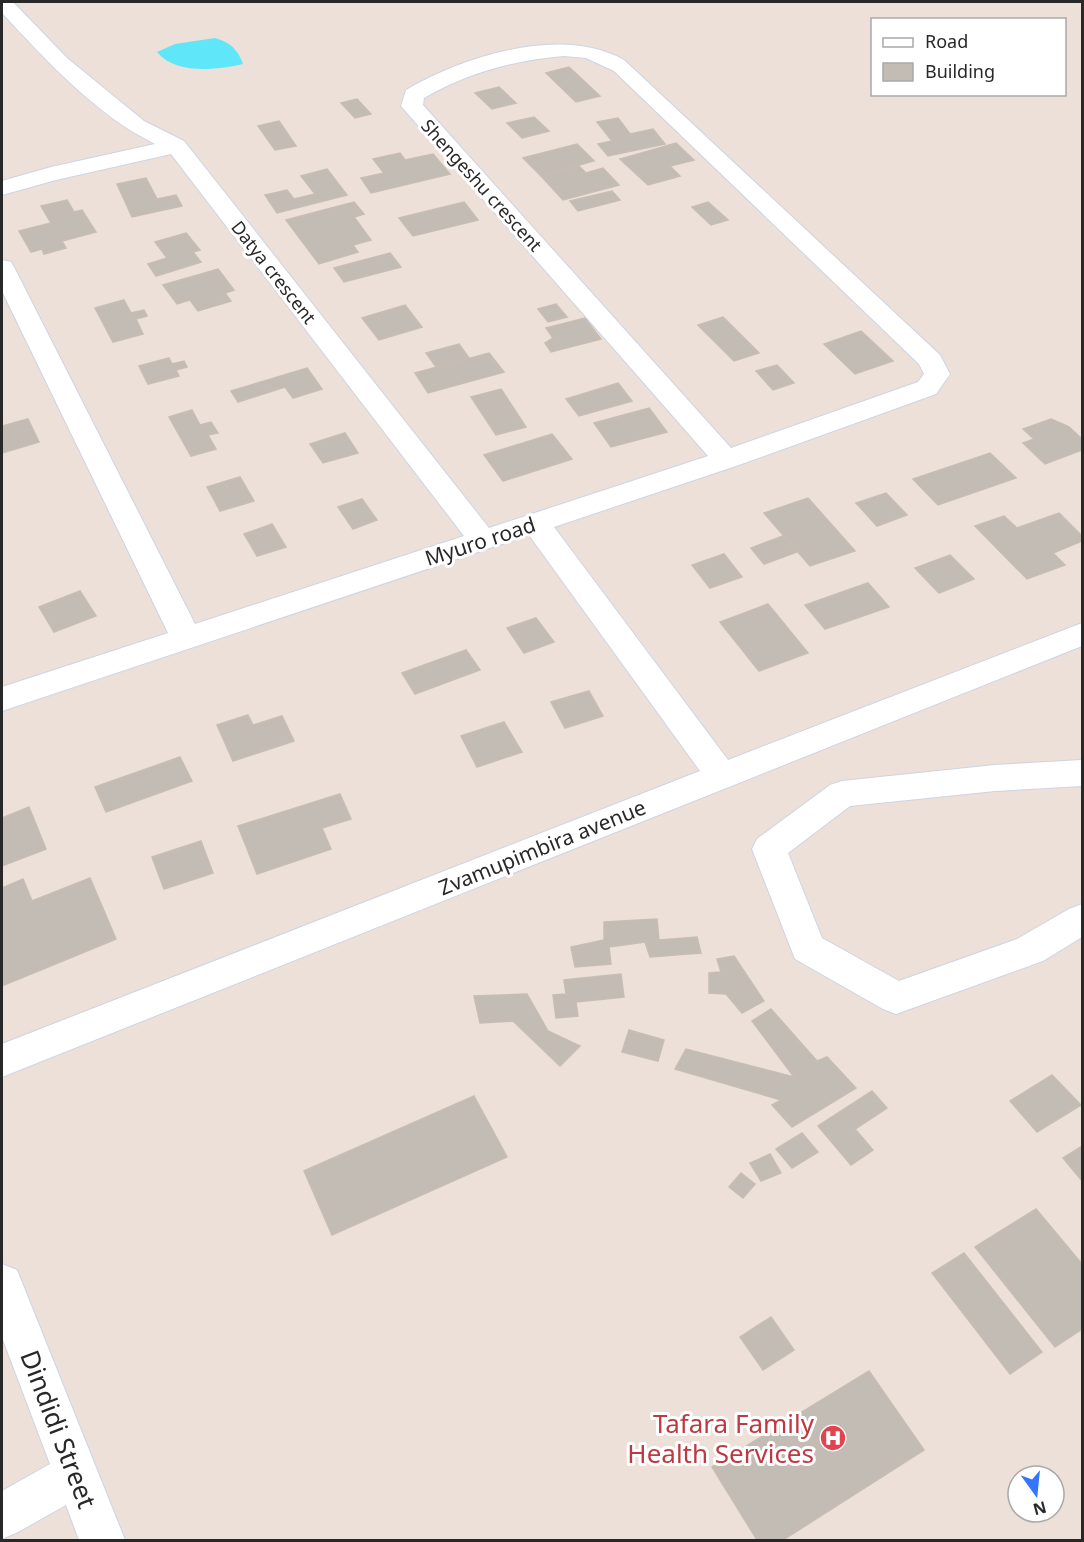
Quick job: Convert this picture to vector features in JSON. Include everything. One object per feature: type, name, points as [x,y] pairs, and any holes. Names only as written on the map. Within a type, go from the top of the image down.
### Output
[{"type":"street","points":[[2,2],[60,62],[136,126],[176,146]]},
{"type":"street","name":"Shengeshu crescent","points":[[726,460],[412,106],[414,94],[430,84],[502,59],[548,51],[583,51],[606,58],[621,67],[931,361]]},
{"type":"street","points":[[2,188],[51,174],[176,146]]},
{"type":"street","name":"Datya crescent","points":[[176,146],[483,540]]},
{"type":"street","points":[[2,267],[186,637]]},
{"type":"street","name":"Myuro road","points":[[2,699],[726,460],[927,388],[937,374],[931,361]]},
{"type":"street","points":[[535,522],[721,776]]},
{"type":"street","name":"Zvamupimbira avenue","points":[[2,1061],[1083,634]]},
{"type":"street","points":[[1083,773],[995,778],[842,794],[769,849],[808,948],[896,998],[1030,950],[1083,919]]},
{"type":"street","name":"Dindidi Street","points":[[2,1284],[102,1540]]},
{"type":"street","points":[[2,1516],[77,1474]]},
{"type":"water","points":[[215,38],[233,47],[243,64],[197,69],[175,64],[157,52],[175,44]]},
{"type":"building","points":[[569,67],[600,96],[576,102],[546,73]]},
{"type":"building","points":[[499,87],[516,103],[492,109],[475,93]]},
{"type":"building","points":[[357,99],[371,114],[355,118],[341,103]]},
{"type":"building","points":[[534,117],[549,131],[522,138],[507,123]]},
{"type":"building","points":[[618,118],[630,134],[653,129],[665,144],[608,156],[598,144],[612,141],[597,122]]},
{"type":"building","points":[[279,121],[296,146],[275,150],[258,126]]},
{"type":"building","points":[[676,143],[694,160],[670,166],[680,176],[648,185],[620,159]]},
{"type":"building","points":[[577,144],[594,161],[541,176],[523,158]]},
{"type":"building","points":[[400,153],[405,160],[433,154],[450,174],[371,193],[361,178],[384,173],[373,159]]},
{"type":"building","points":[[579,166],[586,173],[603,168],[619,185],[563,200],[541,176]]},
{"type":"building","points":[[327,169],[347,195],[277,213],[265,195],[287,190],[294,199],[315,194],[301,176]]},
{"type":"building","points":[[146,178],[157,199],[176,195],[182,206],[132,217],[117,184]]},
{"type":"building","points":[[612,191],[620,200],[578,211],[570,201]]},
{"type":"building","points":[[67,200],[74,212],[82,210],[96,232],[62,241],[66,248],[44,254],[42,249],[31,252],[19,231],[51,223],[41,206]]},
{"type":"building","points":[[354,202],[364,214],[354,217],[371,240],[353,245],[358,252],[319,264],[286,220]]},
{"type":"building","points":[[464,202],[478,220],[413,236],[399,218]]},
{"type":"building","points":[[708,202],[728,220],[711,225],[692,207]]},
{"type":"building","points":[[186,233],[200,250],[193,252],[201,262],[156,276],[148,264],[167,258],[155,242]]},
{"type":"building","points":[[390,253],[401,267],[344,282],[334,268]]},
{"type":"building","points":[[218,269],[234,290],[225,293],[231,301],[198,311],[190,300],[177,304],[163,285]]},
{"type":"building","points":[[124,300],[131,313],[144,310],[147,316],[136,319],[143,334],[113,342],[95,308]]},
{"type":"building","points":[[556,304],[567,317],[548,322],[538,309]]},
{"type":"building","points":[[405,305],[422,327],[379,340],[362,318]]},
{"type":"building","points":[[723,317],[759,353],[734,361],[698,325]]},
{"type":"building","points":[[585,318],[601,339],[551,352],[545,343],[553,338],[546,328]]},
{"type":"building","points":[[861,331],[893,361],[855,374],[824,344]]},
{"type":"building","points":[[459,344],[469,358],[436,367],[426,353]]},
{"type":"building","points":[[489,353],[504,372],[428,393],[415,373]]},
{"type":"building","points":[[169,358],[172,364],[184,361],[187,367],[176,370],[179,376],[148,384],[139,366]]},
{"type":"building","points":[[777,365],[794,383],[773,390],[756,371]]},
{"type":"building","points":[[307,368],[322,389],[293,398],[285,387],[238,402],[231,391]]},
{"type":"building","points":[[618,383],[632,401],[579,416],[566,399]]},
{"type":"building","points":[[501,389],[526,427],[496,435],[471,397]]},
{"type":"building","points":[[649,408],[667,432],[611,447],[594,423]]},
{"type":"building","points":[[192,410],[200,425],[211,422],[218,433],[208,435],[216,449],[191,456],[169,417]]},
{"type":"building","points":[[28,419],[39,442],[2,453],[2,426]]},
{"type":"building","points":[[1051,419],[1069,427],[1082,439],[1082,450],[1045,464],[1023,443],[1034,439],[1023,429]]},
{"type":"building","points":[[345,433],[358,453],[323,463],[310,444]]},
{"type":"building","points":[[552,434],[572,459],[503,481],[484,455]]},
{"type":"building","points":[[990,453],[1016,478],[938,505],[913,479]]},
{"type":"building","points":[[240,477],[254,501],[220,511],[207,487]]},
{"type":"building","points":[[886,493],[907,515],[877,526],[856,503]]},
{"type":"building","points":[[808,498],[855,551],[810,566],[764,513]]},
{"type":"building","points":[[362,499],[377,520],[353,529],[338,507]]},
{"type":"building","points":[[1059,513],[1082,536],[1082,541],[1053,553],[1065,565],[1027,579],[975,526],[1004,516],[1017,528]]},
{"type":"building","points":[[272,524],[286,547],[257,556],[244,534]]},
{"type":"building","points":[[783,536],[797,552],[764,564],[751,548]]},
{"type":"building","points":[[724,554],[742,577],[710,588],[692,565]]},
{"type":"building","points":[[950,555],[974,579],[939,593],[915,568]]},
{"type":"building","points":[[868,583],[889,607],[825,629],[805,605]]},
{"type":"building","points":[[80,591],[96,616],[54,632],[39,607]]},
{"type":"building","points":[[768,604],[808,653],[759,671],[720,622]]},
{"type":"building","points":[[536,618],[554,642],[524,653],[507,628]]},
{"type":"building","points":[[466,650],[480,670],[415,694],[402,673]]},
{"type":"building","points":[[589,691],[603,716],[565,728],[551,702]]},
{"type":"building","points":[[248,715],[253,725],[282,716],[294,741],[233,761],[217,725]]},
{"type":"building","points":[[504,722],[522,752],[477,767],[461,736]]},
{"type":"building","points":[[180,757],[192,781],[106,812],[95,787]]},
{"type":"building","points":[[340,794],[351,819],[322,828],[331,849],[257,874],[238,826]]},
{"type":"building","points":[[29,807],[46,849],[2,866],[2,818]]},
{"type":"building","points":[[201,841],[213,873],[164,889],[152,857]]},
{"type":"building","points":[[90,878],[116,939],[2,986],[2,888],[23,879],[32,901]]},
{"type":"building","points":[[657,919],[659,940],[697,937],[701,953],[650,957],[645,942],[609,947],[611,964],[575,967],[571,947],[604,940],[604,922]]},
{"type":"building","points":[[734,956],[764,1001],[742,1013],[726,994],[709,993],[709,973],[721,972],[717,959]]},
{"type":"building","points":[[621,974],[624,997],[576,1002],[578,1016],[556,1018],[553,995],[566,994],[564,980]]},
{"type":"building","points":[[527,994],[548,1031],[580,1046],[560,1066],[513,1021],[480,1023],[474,996]]},
{"type":"building","points":[[771,1009],[817,1061],[827,1057],[856,1088],[792,1127],[772,1105],[781,1100],[675,1069],[686,1049],[794,1077],[752,1021]]},
{"type":"building","points":[[629,1030],[664,1040],[658,1061],[622,1052]]},
{"type":"building","points":[[1052,1075],[1081,1105],[1037,1132],[1010,1101]]},
{"type":"building","points":[[872,1091],[887,1108],[855,1129],[873,1150],[851,1165],[818,1126]]},
{"type":"building","points":[[474,1096],[507,1157],[332,1235],[304,1171]]},
{"type":"building","points":[[802,1133],[818,1152],[792,1168],[776,1149]]},
{"type":"building","points":[[1082,1146],[1082,1181],[1063,1158]]},
{"type":"building","points":[[770,1154],[781,1173],[761,1181],[750,1163]]},
{"type":"building","points":[[741,1173],[755,1184],[743,1198],[729,1187]]},
{"type":"building","points":[[1036,1209],[1082,1264],[1082,1329],[1055,1347],[975,1247]]},
{"type":"building","points":[[964,1253],[1042,1352],[1010,1374],[932,1273]]},
{"type":"building","points":[[771,1317],[794,1350],[763,1370],[740,1337]]},
{"type":"building","points":[[869,1371],[924,1450],[783,1540],[757,1540],[712,1467]]},
{"type":"place","name":"Tafara Family Health Services","points":[[833,1438]]}]
